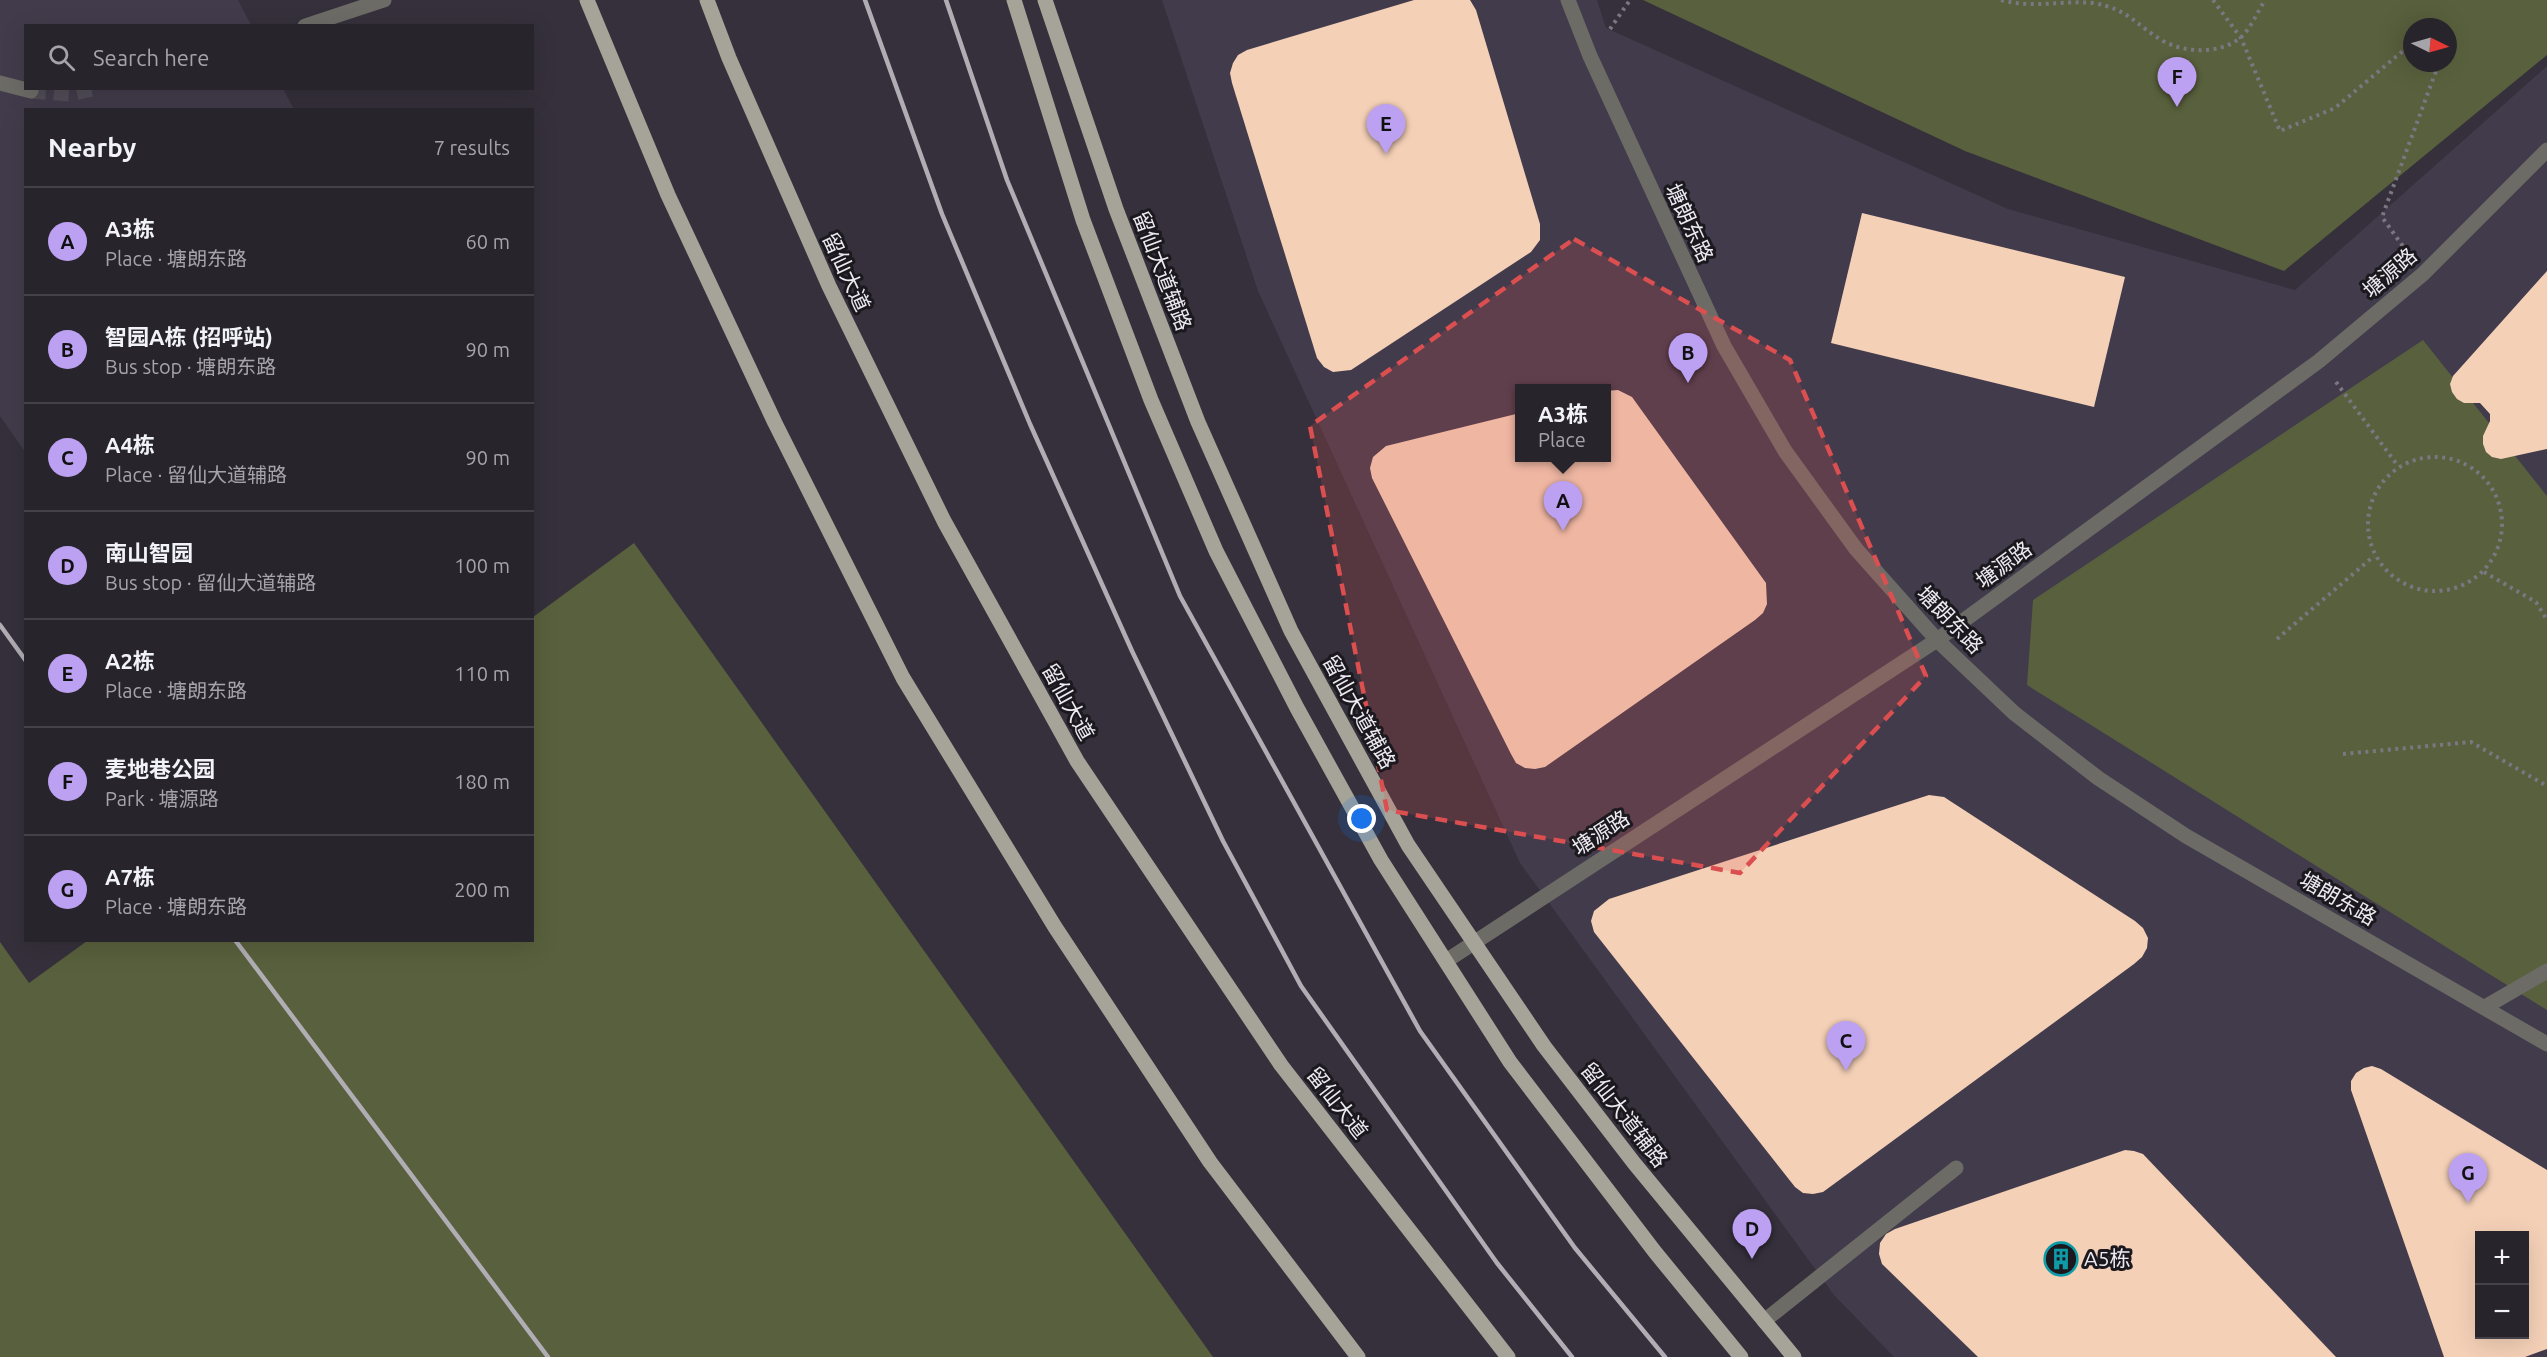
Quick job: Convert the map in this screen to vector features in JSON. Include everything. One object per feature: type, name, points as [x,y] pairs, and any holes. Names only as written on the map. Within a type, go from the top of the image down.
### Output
[{"type":"main road","points":[[587,0],[684,228],[775,423],[903,678],[1055,927],[1210,1162],[1358,1357]]},
{"type":"main road","name":"留仙大道","points":[[707,0],[729,58],[839,308],[944,521],[1077,761],[1281,1065],[1508,1357]]},
{"type":"main road","points":[[1014,0],[1083,220],[1151,400],[1216,551],[1297,708],[1376,850],[1510,1062],[1655,1252],[1741,1357]]},
{"type":"main road","name":"留仙大道辅路","points":[[1045,0],[1116,209],[1198,422],[1292,631],[1408,845],[1544,1046],[1634,1163],[1794,1357]]},
{"type":"street","points":[[311,24],[384,0]]},
{"type":"street","name":"塘朗东路","points":[[1568,0],[1590,56],[1724,346],[1785,451],[1856,549],[1937,640],[2014,713],[2108,784],[2186,836],[2547,1044]]},
{"type":"street","points":[[0,82],[24,89]]},
{"type":"street","name":"塘源路","points":[[1446,961],[1473,941],[1937,640],[2319,361],[2423,274],[2547,150]]},
{"type":"street","points":[[2485,1007],[2547,971]]},
{"type":"street","points":[[1764,1321],[1956,1168]]},
{"type":"path","points":[[2001,0],[2020,5],[2091,2],[2118,9],[2165,42],[2197,50],[2222,48],[2241,38],[2265,0]]},
{"type":"path","points":[[2213,0],[2241,38],[2280,131],[2335,108],[2403,51]]},
{"type":"path","points":[[2423,274],[2382,217],[2436,72]]},
{"type":"path","points":[[2319,361],[2362,415],[2398,466]]},
{"type":"path","points":[[2429,455],[2461,461],[2488,480],[2502,510],[2501,543],[2484,572],[2457,589],[2425,592],[2395,580],[2374,556],[2366,523],[2375,490],[2398,466],[2429,455]]},
{"type":"path","points":[[2277,639],[2374,556]]},
{"type":"path","points":[[2484,572],[2536,602],[2547,620]]},
{"type":"path","points":[[2343,754],[2471,742],[2547,786]]},
{"type":"highlighted area","points":[[1574,239],[1790,360],[1926,676],[1740,873],[1387,810],[1310,426]]},
{"type":"shaded area","points":[[0,0],[238,0],[250,24],[24,24],[24,90],[284,90],[293,108],[24,108],[24,451],[0,416]]},
{"type":"shaded area","points":[[1162,0],[1597,0],[1606,28],[2008,209],[2295,290],[2547,66],[2547,1357],[1894,1357],[1834,1295],[1520,863],[1258,291]]},
{"type":"green space","points":[[1643,0],[2547,0],[2547,55],[2284,271],[1965,151]]},
{"type":"green space","points":[[2423,340],[2547,496],[2547,1010],[2027,685],[2033,600]]},
{"type":"green space","points":[[634,543],[1213,1357],[0,1357],[0,942],[29,983],[86,942],[534,942],[534,616]]},
{"type":"building","points":[[1414,0],[1470,0],[1476,10],[1540,224],[1540,240],[1531,252],[1351,370],[1333,372],[1324,367],[1317,358],[1230,73],[1238,55],[1247,50]]},
{"type":"building","points":[[1862,213],[2125,277],[2094,407],[1831,343]]},
{"type":"building","points":[[2547,271],[2547,449],[2501,459],[2492,457],[2486,452],[2483,444],[2483,436],[2490,421],[2490,414],[2480,403],[2464,403],[2457,399],[2450,384],[2453,376]]},
{"type":"building","points":[[1618,390],[1632,397],[1766,583],[1767,604],[1763,613],[1755,620],[1545,767],[1525,768],[1516,763],[1511,754],[1372,478],[1370,468],[1373,457],[1386,446],[1515,414],[1515,462],[1611,462],[1611,391]]},
{"type":"building","points":[[1929,795],[1944,797],[2135,921],[2143,928],[2148,938],[2147,948],[2134,964],[1823,1192],[1803,1193],[1795,1187],[1594,932],[1591,921],[1594,911],[1609,899]]},
{"type":"building","points":[[2372,1066],[2381,1069],[2547,1170],[2547,1349],[2525,1357],[2444,1357],[2351,1090],[2351,1081],[2356,1073]]},
{"type":"building","name":"A5栋","points":[[2125,1150],[2143,1154],[2336,1357],[1978,1357],[1882,1264],[1879,1254],[1880,1243],[1886,1234],[1895,1229]]},
{"type":"tunnel","points":[[31,91],[70,94],[88,90]]},
{"type":"railway","points":[[865,0],[942,214],[1030,424],[1132,651],[1223,841],[1301,986],[1497,1263],[1572,1357]]},
{"type":"railway","points":[[946,0],[1007,180],[1180,596],[1420,1031],[1575,1248],[1665,1357]]},
{"type":"railway","points":[[0,625],[24,658]]},
{"type":"railway","points":[[237,942],[548,1357]]},
{"type":"place","name":"麦地巷公园","points":[[2177,107]]},
{"type":"place","name":"A2栋","points":[[1386,154]]},
{"type":"place","name":"智园A栋 (招呼站)","points":[[1688,383]]},
{"type":"place","name":"A3栋","points":[[1563,531]]},
{"type":"place","name":"A4栋","points":[[1846,1071]]},
{"type":"place","name":"A7栋","points":[[2468,1203]]},
{"type":"place","name":"南山智园","points":[[1752,1259]]},
{"type":"place","name":"A5栋","points":[[2061,1259]]}]
